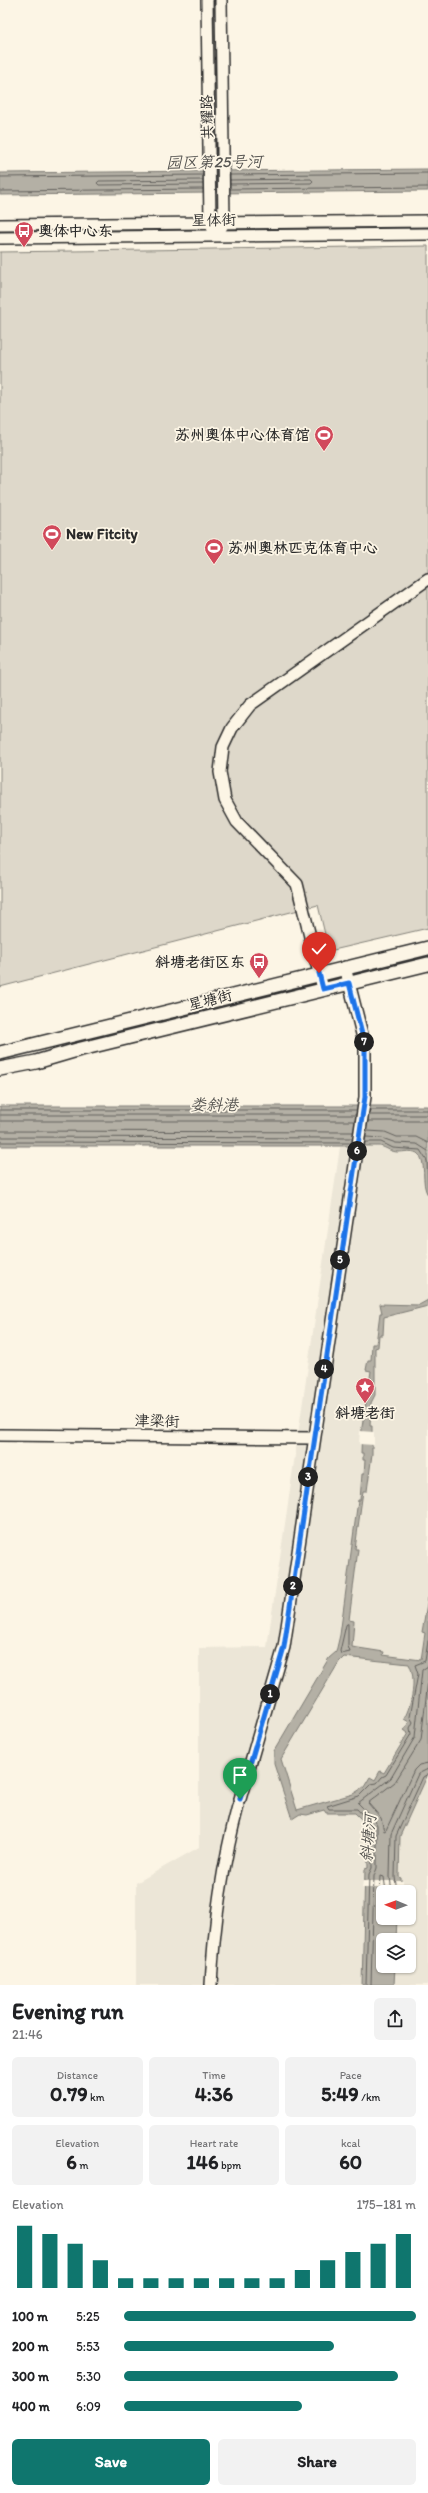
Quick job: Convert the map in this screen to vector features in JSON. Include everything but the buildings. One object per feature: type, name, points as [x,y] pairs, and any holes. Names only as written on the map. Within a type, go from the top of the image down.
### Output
[{"type":"main road","name":"星塘街","points":[[0,1053],[319,973],[428,948]]},
{"type":"main road","name":"星塘街","points":[[0,1069],[36,1062],[77,1050],[428,964]]},
{"type":"street","name":"共耀路","points":[[207,0],[210,223],[216,235]]},
{"type":"street","name":"共耀路","points":[[221,0],[224,223]]},
{"type":"street","name":"星体街","points":[[0,225],[428,222]]},
{"type":"street","points":[[216,235],[224,223]]},
{"type":"street","name":"星体街","points":[[0,238],[428,234]]},
{"type":"street","points":[[323,989],[297,884],[237,822],[225,800],[220,772],[223,747],[232,728],[250,705],[428,579]]},
{"type":"street","points":[[211,1985],[213,1934],[221,1877],[239,1803],[284,1647],[365,1097],[365,1046],[345,967]]},
{"type":"street","name":"津梁街","points":[[0,1435],[314,1438]]},
{"type":"shaded area","name":"苏州奥林匹克体育中心","points":[[428,246],[428,928],[329,951],[318,905],[0,987],[0,252]]},
{"type":"shaded area","name":"斜塘老街","points":[[380,1146],[391,1151],[416,1153],[423,1161],[428,1155],[428,1985],[136,1985],[136,1883],[199,1847],[199,1648],[267,1647],[340,1147]]},
{"type":"water","points":[[428,169],[428,191],[0,195],[0,173]]},
{"type":"water","points":[[0,1106],[428,1106],[428,1195],[424,1185],[423,1166],[420,1156],[417,1153],[412,1152],[391,1151],[380,1146],[0,1146]]},
{"type":"water","name":"斜塘河","points":[[428,1300],[428,1306],[384,1317],[383,1335],[379,1335],[378,1347],[375,1348],[375,1395],[371,1403],[370,1426],[372,1426],[372,1454],[367,1491],[363,1491],[355,1549],[358,1549],[349,1620],[354,1621],[352,1647],[384,1652],[383,1655],[421,1660],[425,1633],[422,1632],[428,1598],[428,1774],[400,1836],[399,1877],[401,1878],[401,1885],[376,1885],[376,1925],[397,1925],[396,1933],[376,1933],[376,1973],[395,1973],[394,1985],[362,1985],[365,1869],[368,1868],[367,1825],[355,1813],[326,1813],[324,1810],[307,1815],[300,1814],[292,1819],[274,1764],[274,1751],[329,1658],[336,1652],[340,1635],[358,1500],[360,1500],[362,1474],[364,1474],[365,1460],[363,1460],[363,1453],[361,1453],[362,1427],[371,1371],[366,1370],[368,1360],[371,1360],[372,1344],[376,1344],[380,1313],[382,1313],[380,1304],[419,1305]],"holes":[[[344,1657],[409,1664],[413,1677],[412,1692],[404,1719],[409,1722],[404,1730],[408,1733],[384,1773],[380,1771],[375,1780],[370,1777],[364,1787],[353,1794],[297,1810],[281,1759],[339,1662]]]},
{"type":"pier","points":[[360,1431],[374,1432],[374,1445],[359,1444]]},
{"type":"pier","points":[[363,1881],[403,1881],[403,1885],[376,1885],[376,1888],[362,1888]]},
{"type":"place","name":"奥体中心东","points":[[24,248]]},
{"type":"place","name":"苏州奥体中心体育馆","points":[[324,452]]},
{"type":"place","name":"New Fitcity","points":[[52,551]]},
{"type":"place","name":"苏州奥林匹克体育中心","points":[[214,565]]},
{"type":"place","name":"斜塘老街区东","points":[[259,979]]},
{"type":"place","name":"斜塘老街","points":[[365,1404]]},
{"type":"route","points":[[240,1799],[284,1647],[365,1097],[365,1046],[349,983],[323,989],[319,973]]},
{"type":"water label","name":"园区第25号河","points":[[214,162]]},
{"type":"water label","name":"娄斜港","points":[[214,1104]]}]
